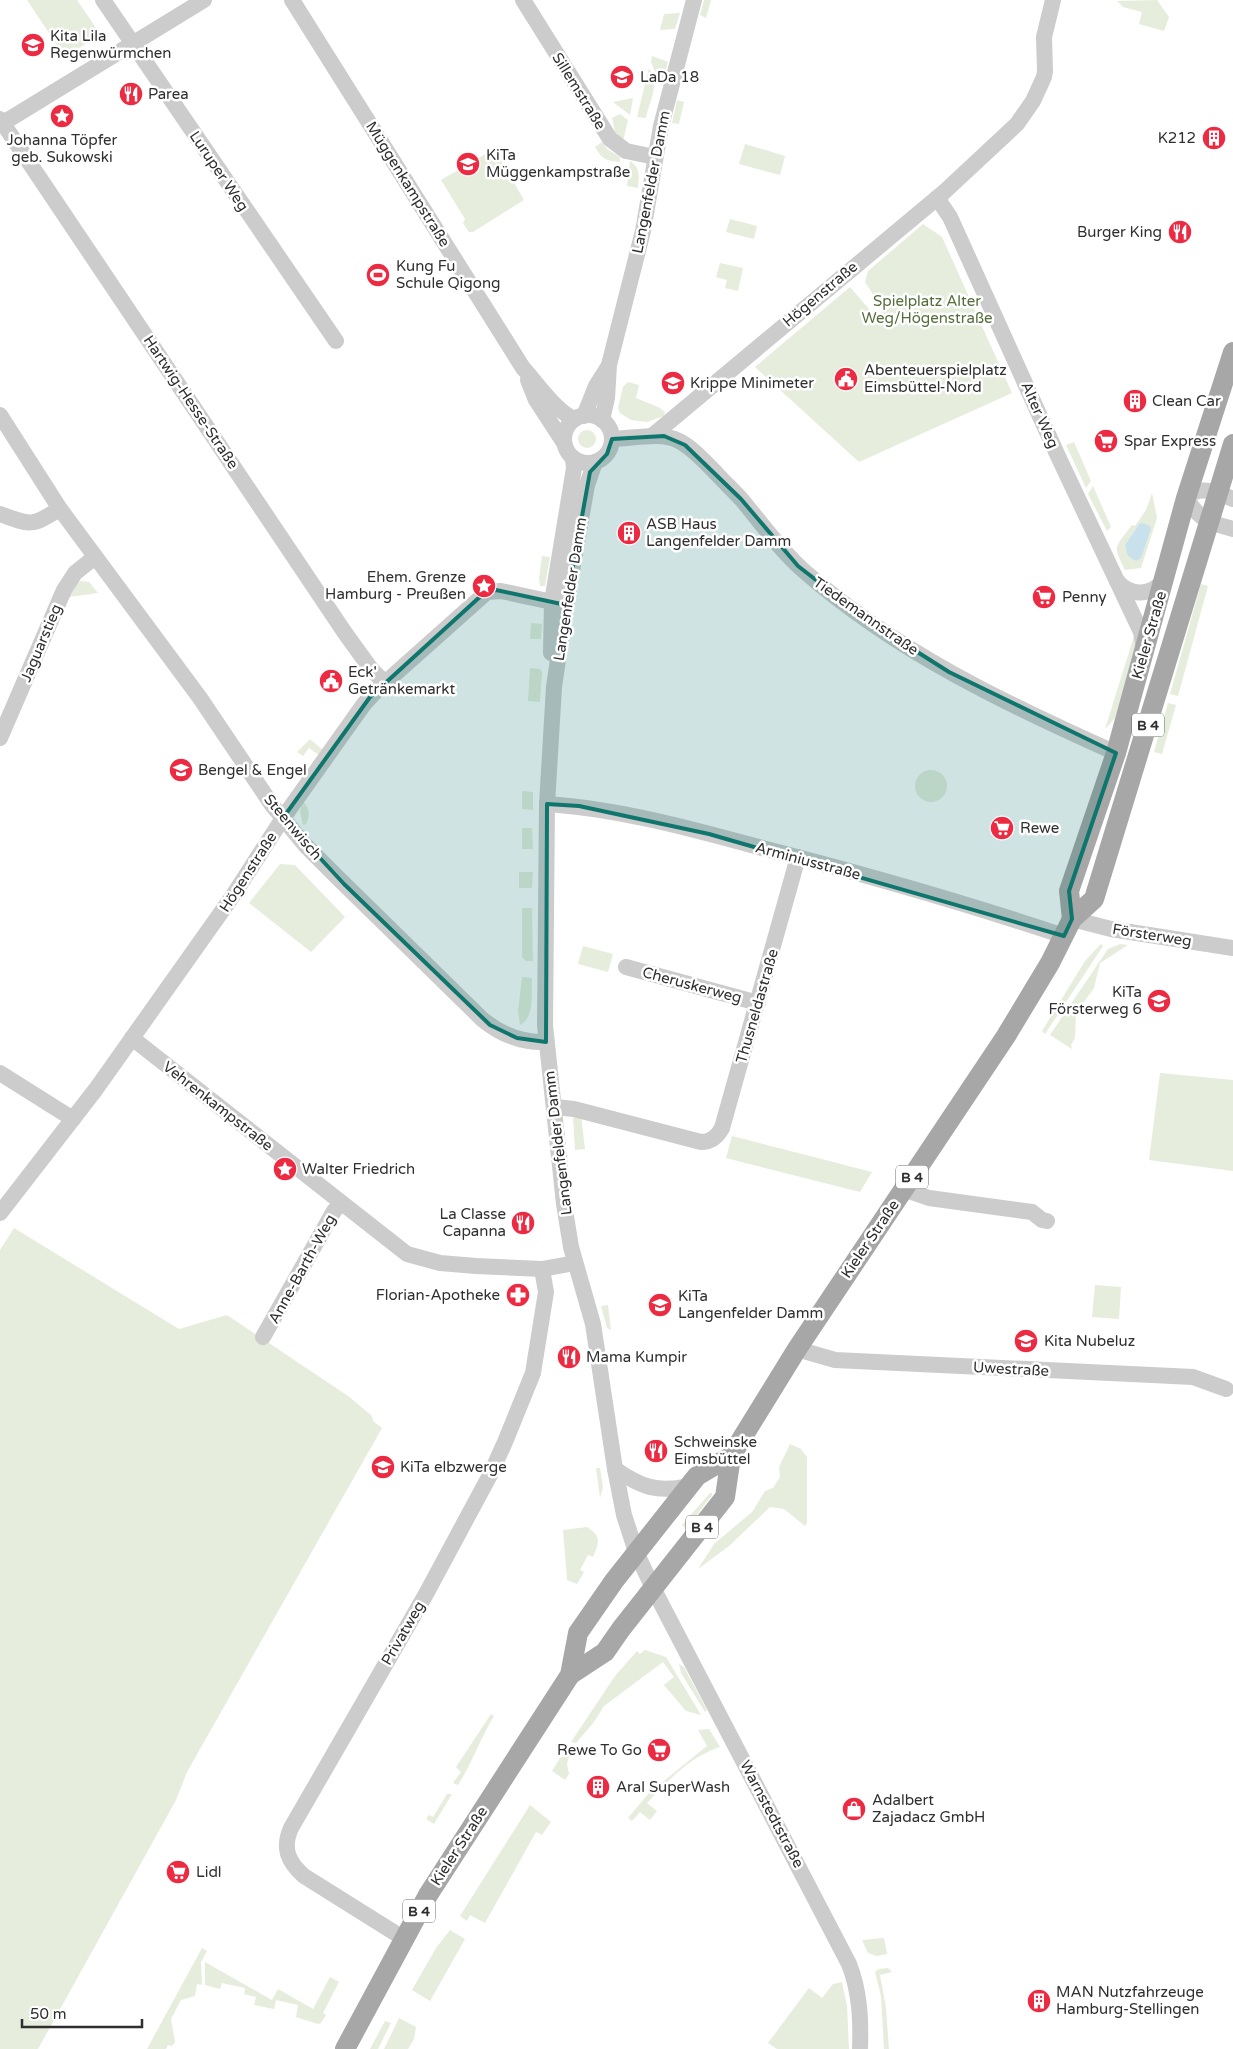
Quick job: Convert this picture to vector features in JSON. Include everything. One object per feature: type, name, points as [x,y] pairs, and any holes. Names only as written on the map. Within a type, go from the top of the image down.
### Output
[{"type":"main road","name":"Kieler Straße","points":[[1068,927],[1069,890],[1116,752],[1186,498],[1233,352]]},
{"type":"main road","name":"Kieler Straße","points":[[570,1675],[605,1652],[725,1496],[731,1456],[797,1349],[1028,1000],[1068,927],[1094,899],[1209,523],[1225,496],[1233,444]]},
{"type":"main road","name":"Kieler Straße","points":[[345,2049],[403,1938],[440,1875],[570,1675],[578,1633],[593,1609],[636,1552],[698,1476],[731,1456]]},
{"type":"street","name":"Luruper Weg","points":[[103,0],[336,341]]},
{"type":"street","points":[[1,123],[204,0]]},
{"type":"street","name":"Müggenkampstraße","points":[[292,0],[523,368],[567,415],[580,417]]},
{"type":"street","name":"Sillemstraße","points":[[523,0],[610,139],[626,151],[655,157]]},
{"type":"street","name":"Langenfelder Damm","points":[[602,420],[607,398],[609,365],[643,230],[663,116],[694,0]]},
{"type":"street","name":"Högenstraße","points":[[652,436],[937,198],[1017,124],[1033,101],[1046,71],[1044,37],[1053,0]]},
{"type":"street","name":"Hartwig-Hesse-Straße","points":[[1,123],[345,633],[371,669],[385,683]]},
{"type":"street","name":"Alter Weg","points":[[937,198],[950,217],[1141,632],[1144,652]]},
{"type":"street","name":"Langenfelder Damm","points":[[564,443],[565,431],[580,417],[609,365]]},
{"type":"street","name":"Müggenkampstraße","points":[[523,368],[536,400],[564,443]]},
{"type":"street","name":"Steenwisch","points":[[0,415],[60,510],[181,671],[262,791],[283,818],[340,880],[482,1019],[508,1035],[525,1040],[546,1042]]},
{"type":"street","points":[[580,417],[592,416],[602,420],[609,429],[612,440],[652,436]]},
{"type":"street","name":"Tiedemannstraße","points":[[652,436],[671,438],[690,448],[741,499],[778,545],[798,566],[835,597],[885,633],[949,672],[1058,727],[1116,752]]},
{"type":"street","name":"Langenfelder Damm","points":[[612,440],[607,454],[595,462],[587,485],[559,603],[551,646],[554,687],[547,804],[546,1042],[555,1107],[563,1195],[575,1263],[593,1324],[615,1469],[626,1525],[653,1588]]},
{"type":"street","points":[[564,443],[567,452],[573,459],[584,463],[595,462]]},
{"type":"street","name":"Langenfelder Damm","points":[[559,603],[574,468],[573,459]]},
{"type":"street","points":[[1225,496],[1201,490],[1194,491],[1186,498],[1197,514],[1209,523],[1233,529]]},
{"type":"street","points":[[0,514],[23,523],[32,524],[60,510]]},
{"type":"street","name":"Jaguarstieg","points":[[0,738],[64,590],[75,574],[95,557]]},
{"type":"street","points":[[1116,579],[1125,588],[1140,593],[1155,589],[1164,580]]},
{"type":"street","name":"Högenstraße","points":[[0,1213],[73,1119],[132,1038],[232,897],[283,818],[364,704],[487,592],[501,591],[559,603]]},
{"type":"street","name":"Arminiusstraße","points":[[547,804],[579,806],[682,827],[1068,927]]},
{"type":"street","name":"Thusneldastraße","points":[[555,1107],[574,1109],[701,1142],[712,1140],[722,1128],[798,857]]},
{"type":"street","name":"Försterweg","points":[[1068,927],[1111,929],[1233,948]]},
{"type":"street","name":"Cheruskerweg","points":[[626,967],[758,1003]]},
{"type":"street","name":"Vehrenkampstraße","points":[[132,1038],[402,1250],[413,1256],[440,1263],[542,1269],[575,1263]]},
{"type":"street","points":[[0,1073],[73,1119]]},
{"type":"street","points":[[904,1190],[929,1198],[1032,1212],[1042,1220],[1047,1221]]},
{"type":"street","name":"Anne-Barth-Weg","points":[[263,1337],[334,1211],[341,1202]]},
{"type":"street","name":"Privatweg","points":[[403,1938],[304,1876],[294,1867],[290,1860],[286,1852],[286,1843],[291,1828],[428,1590],[490,1475],[505,1442],[533,1373],[546,1292],[542,1269]]},
{"type":"street","name":"Uwestraße","points":[[797,1349],[835,1360],[1193,1377],[1226,1389]]},
{"type":"street","points":[[615,1469],[635,1482],[651,1488],[671,1490],[689,1486]]},
{"type":"street","name":"Warnstedtstraße","points":[[653,1588],[850,1964],[858,1996],[860,2049]]},
{"type":"highlighted area","points":[[664,436],[685,445],[741,499],[798,566],[870,622],[949,672],[1116,753],[1069,891],[1072,919],[1064,936],[709,834],[579,806],[547,804],[546,1042],[517,1038],[490,1025],[344,884],[283,818],[370,697],[483,594],[496,590],[566,605],[590,472],[607,454],[612,439]]},
{"type":"green space","points":[[27,0],[77,0],[96,28],[93,39],[65,57]]},
{"type":"green space","points":[[704,0],[711,0],[706,18],[700,15]]},
{"type":"green space","points":[[1157,0],[1169,17],[1164,31],[1139,24],[1142,12],[1123,7],[1117,1]]},
{"type":"green space","points":[[680,13],[675,29],[660,30],[664,14]]},
{"type":"green space","points":[[652,56],[668,62],[661,86],[651,62]]},
{"type":"green space","points":[[649,68],[654,81],[653,93],[646,118],[637,117]]},
{"type":"green space","points":[[633,98],[630,115],[613,102]]},
{"type":"green space","points":[[677,100],[684,102],[679,124],[672,123]]},
{"type":"green space","points":[[620,114],[628,120],[623,141],[615,132],[612,118]]},
{"type":"green space","points":[[602,142],[607,149],[620,157],[620,162],[605,159],[600,154],[595,147]]},
{"type":"green space","points":[[745,144],[785,156],[780,175],[739,164]]},
{"type":"green space","points":[[494,149],[524,200],[473,232],[469,232],[463,223],[465,219],[441,180]]},
{"type":"green space","points":[[630,161],[638,169],[638,188],[627,186]]},
{"type":"green space","points":[[730,219],[757,226],[754,239],[726,232]]},
{"type":"green space","name":"Spielplatz Alter Weg/Högenstraße","points":[[923,224],[942,237],[1012,393],[859,462],[755,367],[850,287],[876,317],[883,310],[865,282],[868,271]]},
{"type":"green space","points":[[720,263],[743,268],[738,291],[725,288],[727,280],[716,277]]},
{"type":"green space","points":[[628,382],[639,385],[636,398],[658,407],[665,412],[664,416],[647,422],[631,420],[620,413],[618,408],[623,387]]},
{"type":"green space","points":[[587,430],[593,433],[596,439],[593,445],[587,448],[581,445],[578,439],[581,433]]},
{"type":"green space","points":[[1074,442],[1091,481],[1086,488],[1066,445]]},
{"type":"green space","points":[[1093,486],[1111,527],[1107,531],[1088,494]]},
{"type":"green space","points":[[1152,493],[1157,518],[1141,568],[1125,570],[1118,555],[1117,546],[1146,510]],"holes":[[[1139,524],[1141,558],[1125,545]]]},
{"type":"green space","points":[[542,556],[550,557],[545,586],[540,586],[539,578]]},
{"type":"green space","points":[[77,582],[89,582],[98,593],[69,597]]},
{"type":"green space","points":[[1201,584],[1208,586],[1178,696],[1170,694]]},
{"type":"green space","points":[[531,623],[542,624],[541,639],[530,639]]},
{"type":"green space","points":[[1134,636],[1136,644],[1135,653],[1115,718],[1105,729]]},
{"type":"green space","points":[[530,668],[540,669],[542,672],[540,702],[528,701]]},
{"type":"green space","points":[[1168,703],[1176,705],[1162,754],[1154,752]]},
{"type":"green space","points":[[310,739],[323,750],[319,755],[309,748],[303,756],[297,752]]},
{"type":"green space","points":[[931,770],[943,774],[947,786],[943,798],[931,802],[919,798],[915,786],[919,774]]},
{"type":"green space","points":[[522,791],[533,792],[533,810],[522,809]]},
{"type":"green space","points":[[303,802],[308,809],[309,815],[306,824],[303,825],[300,811]]},
{"type":"green space","points":[[522,828],[532,828],[533,849],[522,849]]},
{"type":"green space","points":[[280,864],[295,865],[345,917],[311,952],[249,903]]},
{"type":"green space","points":[[519,872],[533,872],[532,888],[519,888]]},
{"type":"green space","points":[[522,908],[532,908],[533,961],[526,961],[522,957]]},
{"type":"green space","points":[[1101,944],[1103,946],[1045,1034],[1042,1031],[1085,961]]},
{"type":"green space","points":[[1120,944],[1128,945],[1100,963],[1094,988],[1076,1013],[1075,1038],[1071,1045],[1072,1049],[1050,1035],[1108,949]]},
{"type":"green space","points":[[583,946],[613,954],[608,972],[578,964]]},
{"type":"green space","points":[[522,977],[532,978],[532,997],[528,1017],[520,1025],[518,1011]]},
{"type":"green space","points":[[1160,1073],[1233,1080],[1233,1171],[1149,1160]]},
{"type":"green space","points":[[581,1115],[585,1149],[575,1150],[573,1118]]},
{"type":"green space","points":[[732,1136],[872,1172],[860,1192],[726,1158]]},
{"type":"green space","points":[[14,1228],[179,1329],[227,1315],[348,1396],[371,1415],[374,1422],[382,1428],[187,1772],[176,1800],[38,2049],[0,2049],[0,1250]]},
{"type":"green space","points":[[1095,1285],[1121,1287],[1119,1319],[1092,1317]]},
{"type":"green space","points":[[608,1305],[611,1330],[607,1328],[601,1306]]},
{"type":"green space","points":[[790,1444],[801,1449],[807,1457],[807,1523],[805,1526],[784,1509],[770,1507],[729,1546],[698,1569],[714,1544],[752,1512],[765,1491],[773,1488],[780,1477],[779,1467]]},
{"type":"green space","points":[[596,1468],[600,1468],[603,1487],[600,1498]]},
{"type":"green space","points":[[710,1493],[712,1495],[686,1529],[682,1525]]},
{"type":"green space","points":[[587,1527],[597,1537],[598,1544],[593,1557],[588,1555],[580,1570],[584,1572],[577,1584],[567,1580],[563,1530]]},
{"type":"green space","points":[[645,1650],[666,1657],[701,1715],[686,1711],[664,1685],[674,1677],[663,1662],[604,1706],[594,1722],[576,1743],[571,1742],[615,1676],[637,1651],[640,1654]]},
{"type":"green space","points":[[679,1664],[684,1667],[707,1710],[705,1712],[681,1673]]},
{"type":"green space","points":[[491,1714],[494,1716],[463,1777],[458,1785],[453,1783],[461,1772],[456,1767]]},
{"type":"green space","points":[[709,1729],[720,1747],[699,1756],[689,1763],[671,1778],[647,1803],[657,1811],[650,1820],[640,1812],[632,1821],[628,1818],[649,1793],[707,1746],[698,1730]]},
{"type":"green space","points":[[568,1755],[569,1774],[565,1780],[552,1771],[560,1758]]},
{"type":"green space","points":[[447,1794],[452,1794],[434,1824],[426,1819],[429,1815],[433,1817]]},
{"type":"green space","points":[[530,1805],[551,1822],[542,1835],[536,1832],[485,1923],[470,1915],[467,1921],[460,1916]]},
{"type":"green space","points":[[450,1930],[465,1939],[430,2001],[412,1990],[436,1948]]},
{"type":"green space","points":[[884,1938],[887,1954],[877,1956],[868,1953],[862,1940]]},
{"type":"green space","points":[[202,1948],[207,1951],[201,1962],[202,1985],[197,1984],[195,1996],[181,2000],[171,2019],[175,2042],[172,2046],[168,2045],[166,2049],[147,2049]]},
{"type":"green space","points":[[205,1962],[272,2000],[278,1989],[313,2009],[330,1977],[339,1982],[323,2013],[326,2015],[321,2023],[318,2024],[296,2017],[298,2005],[276,2000],[274,2009],[254,2005],[256,1997],[244,1994],[245,1988],[222,1983],[220,1989],[205,1985]]},
{"type":"green space","points":[[888,1968],[892,1972],[880,1975],[886,2008],[889,2049],[884,2049],[881,1996],[875,1972],[879,1969]]},
{"type":"green space","points":[[842,1982],[847,2006],[849,2049],[777,2049],[768,2043],[809,1988],[822,1998],[833,1984]]},
{"type":"green space","points":[[399,2018],[416,2027],[414,2039],[408,2049],[384,2049]]},
{"type":"green space","points":[[385,2021],[391,2023],[378,2049],[370,2049]]},
{"type":"water","points":[[1143,523],[1150,526],[1151,529],[1141,558],[1136,561],[1128,556],[1125,545],[1139,524]]},
{"type":"place","name":"Kita Lila Regenwürmchen","points":[[33,45]]},
{"type":"place","name":"LaDa 18","points":[[622,77]]},
{"type":"place","name":"Parea","points":[[131,94]]},
{"type":"place","name":"Johanna Töpfer geb. Sukowski","points":[[62,116]]},
{"type":"place","name":"K212","points":[[1214,138]]},
{"type":"place","name":"KiTa Müggenkampstraße","points":[[468,164]]},
{"type":"place","name":"Burger King","points":[[1180,232]]},
{"type":"place","name":"Kung Fu Schule Qigong","points":[[378,275]]},
{"type":"place","name":"Abenteuerspielplatz Eimsbüttel-Nord","points":[[846,379]]},
{"type":"place","name":"Krippe Minimeter","points":[[673,383]]},
{"type":"place","name":"Clean Car","points":[[1135,401]]},
{"type":"place","name":"Spar Express","points":[[1106,441]]},
{"type":"place","name":"ASB Haus Langenfelder Damm","points":[[629,533]]},
{"type":"place","name":"Ehem. Grenze Hamburg - Preußen","points":[[484,586]]},
{"type":"place","name":"Penny","points":[[1044,597]]},
{"type":"place","name":"Eck' Getränkemarkt","points":[[331,681]]},
{"type":"place","name":"Bengel & Engel","points":[[181,770]]},
{"type":"place","name":"Rewe","points":[[1002,828]]},
{"type":"place","name":"KiTa Försterweg 6","points":[[1159,1001]]},
{"type":"place","name":"Walter Friedrich","points":[[285,1169]]},
{"type":"place","name":"La Classe Capanna","points":[[523,1223]]},
{"type":"place","name":"Florian-Apotheke","points":[[518,1295]]},
{"type":"place","name":"KiTa Langenfelder Damm","points":[[660,1305]]},
{"type":"place","name":"Kita Nubeluz","points":[[1026,1341]]},
{"type":"place","name":"Mama Kumpir","points":[[569,1357]]},
{"type":"place","name":"Schweinske Eimsbüttel","points":[[656,1451]]},
{"type":"place","name":"KiTa elbzwerge","points":[[383,1467]]},
{"type":"place","name":"Rewe To Go","points":[[659,1750]]},
{"type":"place","name":"Aral SuperWash","points":[[598,1787]]},
{"type":"place","name":"Adalbert Zajadacz GmbH","points":[[854,1809]]},
{"type":"place","name":"Lidl","points":[[178,1872]]},
{"type":"place","name":"MAN Nutzfahrzeuge Hamburg-Stellingen","points":[[1039,2001]]}]
